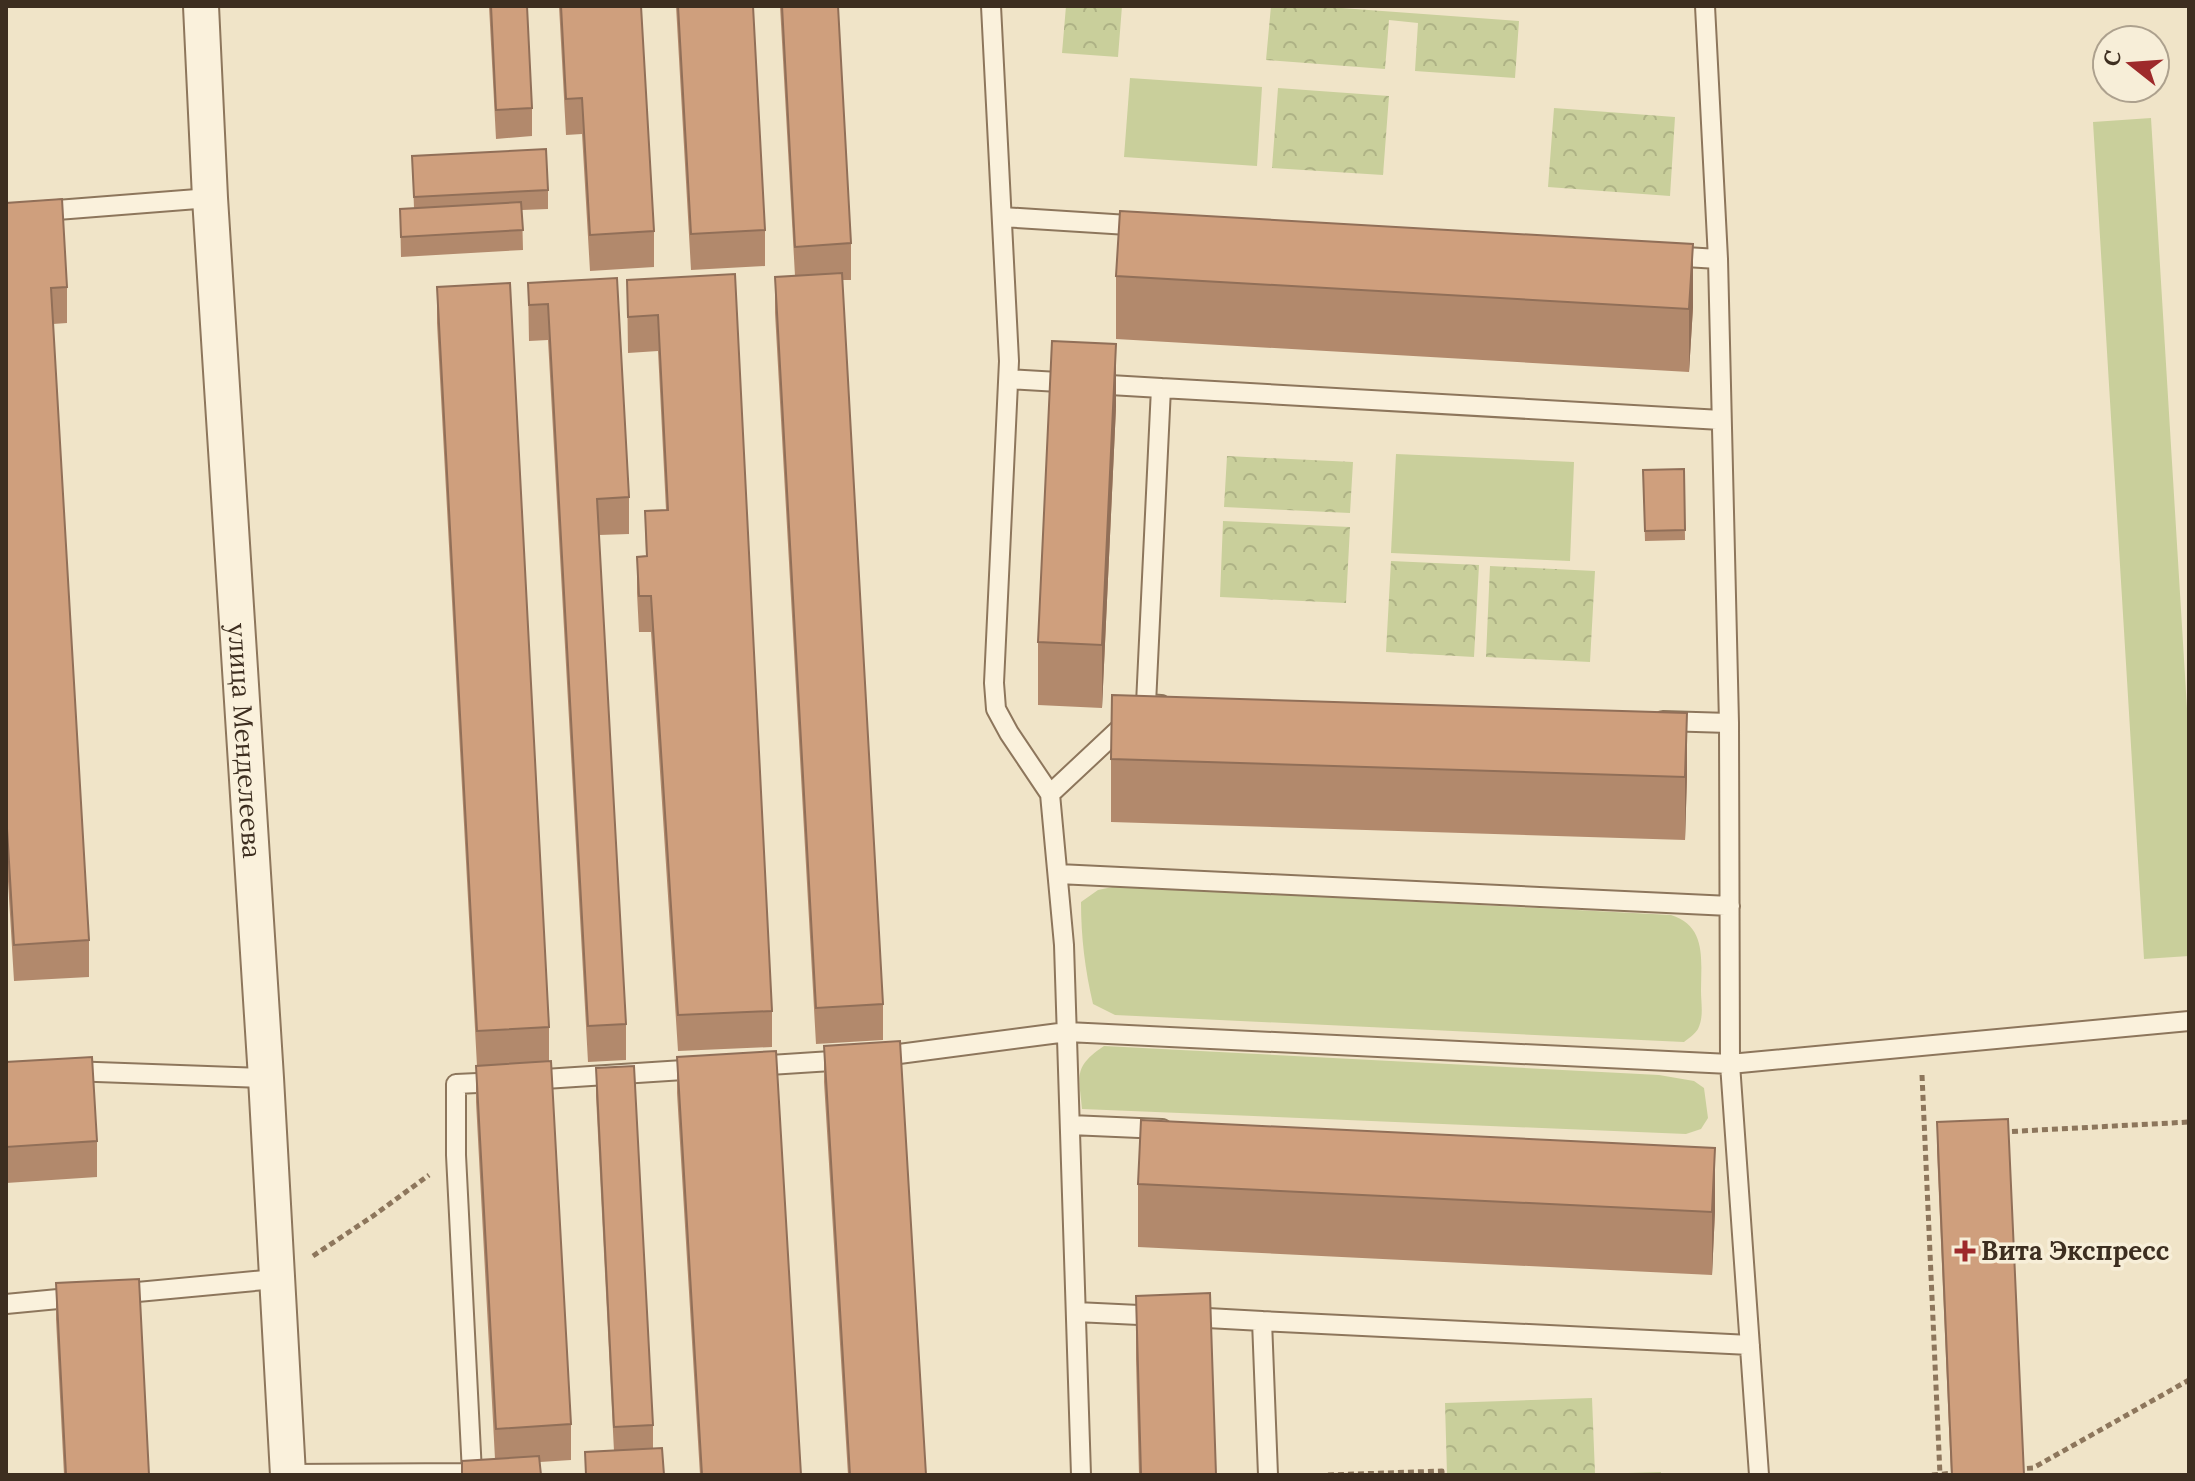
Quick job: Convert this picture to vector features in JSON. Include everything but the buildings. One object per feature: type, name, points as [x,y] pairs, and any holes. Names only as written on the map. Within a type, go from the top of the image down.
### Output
[{"type":"street","name":"улица Менделеева","points":[[201,6],[288,1474]]},
{"type":"lane","points":[[991,6],[1009,361],[994,683],[996,709],[1050,794],[1064,945],[1081,1475]]},
{"type":"lane","points":[[1705,6],[1718,259],[1729,723],[1729,1156],[1750,1345],[1759,1475]]},
{"type":"lane","points":[[6,214],[210,198]]},
{"type":"lane","points":[[1002,217],[1161,227]]},
{"type":"lane","points":[[1654,255],[1718,259]]},
{"type":"lane","points":[[1009,379],[1721,420]]},
{"type":"lane","points":[[1050,794],[1146,704],[1161,388]]},
{"type":"lane","points":[[1146,704],[1178,705]]},
{"type":"lane","points":[[1651,720],[1729,723]]},
{"type":"lane","points":[[1058,874],[1730,906]]},
{"type":"lane","points":[[740,1067],[861,1059],[1067,1032],[1730,1064],[2189,1021]]},
{"type":"lane","points":[[288,1474],[472,1473],[456,1155],[456,1084],[709,1069]]},
{"type":"lane","points":[[52,1070],[266,1078]]},
{"type":"lane","points":[[1070,1125],[1181,1130]]},
{"type":"lane","points":[[6,1304],[276,1279]]},
{"type":"lane","points":[[1076,1312],[1750,1345]]},
{"type":"lane","points":[[1262,1321],[1268,1475]]},
{"type":"path","points":[[1921,1046],[1940,1475]]},
{"type":"path","points":[[1987,1133],[2189,1122]]},
{"type":"path","points":[[276,1279],[373,1216],[456,1155]]},
{"type":"path","points":[[2002,1470],[2033,1468],[2189,1380]]},
{"type":"path","points":[[1328,1475],[1442,1471],[1442,1475]]},
{"type":"path","points":[[1932,1475],[1956,1473]]},
{"type":"green space","points":[[1066,6],[1122,6],[1118,57],[1062,53]]},
{"type":"green space","points":[[1271,6],[1314,6],[1519,21],[1515,78],[1415,71],[1418,23],[1389,20],[1385,69],[1266,60]]},
{"type":"green space","points":[[1130,78],[1262,87],[1257,166],[1124,157]]},
{"type":"green space","points":[[1278,88],[1389,96],[1383,175],[1272,168]]},
{"type":"green space","points":[[1554,108],[1675,117],[1670,196],[1548,187]]},
{"type":"green space","points":[[2151,118],[2189,741],[2189,956],[2144,959],[2093,122]]},
{"type":"green space","points":[[1396,454],[1574,462],[1570,561],[1391,553]]},
{"type":"green space","points":[[1227,456],[1353,462],[1350,513],[1224,507]]},
{"type":"green space","points":[[1223,521],[1350,527],[1346,603],[1220,597]]},
{"type":"green space","points":[[1391,561],[1479,565],[1474,657],[1386,652]]},
{"type":"green space","points":[[1490,566],[1595,571],[1590,662],[1486,657]]},
{"type":"green space","points":[[1117,886],[1671,915],[1691,927],[1700,946],[1701,1020],[1697,1031],[1684,1042],[1115,1015],[1093,1004],[1084,953],[1081,902],[1098,890]]},
{"type":"green space","points":[[1104,1046],[1659,1075],[1694,1081],[1704,1088],[1708,1118],[1701,1129],[1686,1134],[1082,1109],[1080,1073],[1087,1060]]},
{"type":"green space","points":[[1592,1398],[1595,1474],[1661,1472],[1661,1475],[1447,1475],[1445,1403]]},
{"type":"place","name":"Вита Экспресс","points":[[1965,1251]]}]
